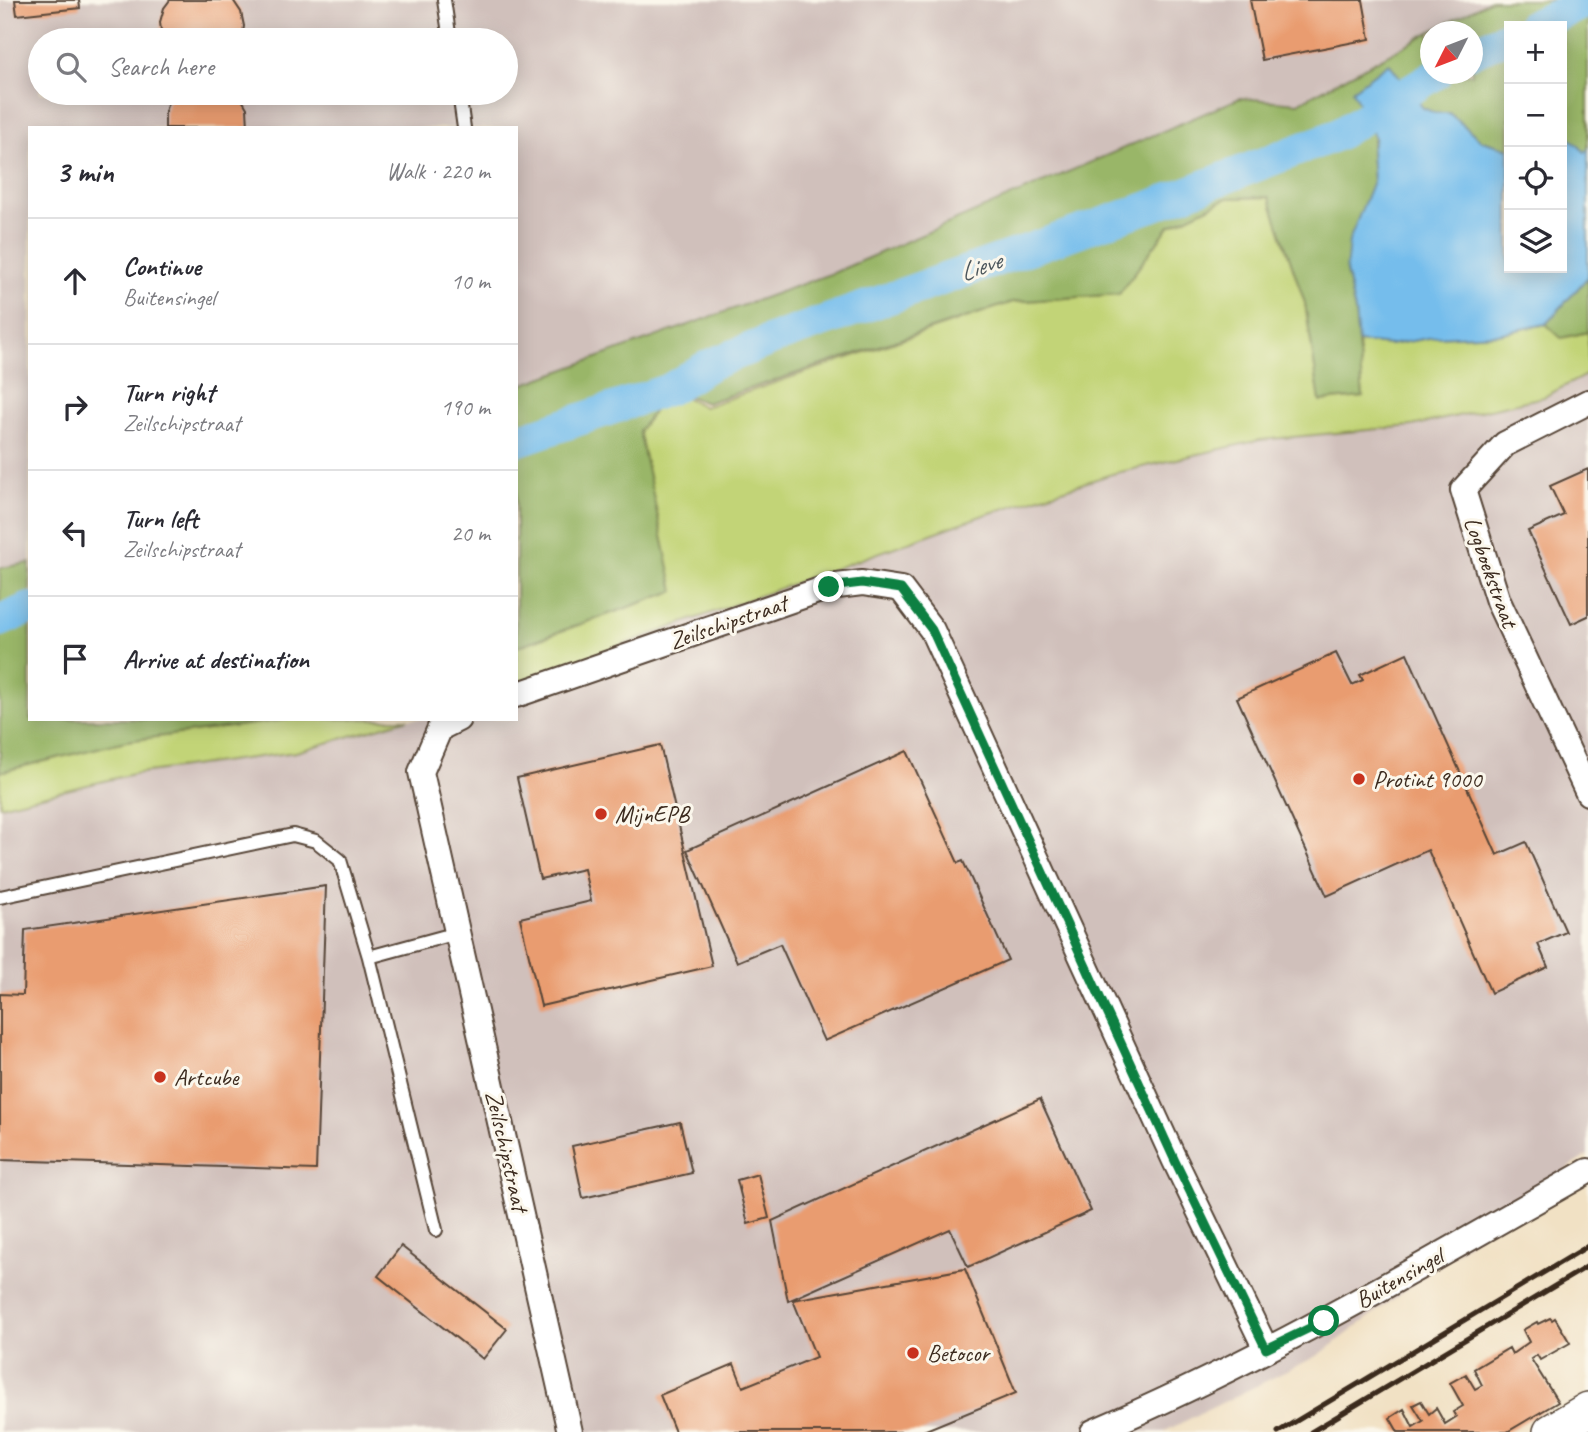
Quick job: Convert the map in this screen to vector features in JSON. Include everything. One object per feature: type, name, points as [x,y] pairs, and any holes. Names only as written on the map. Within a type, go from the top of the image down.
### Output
[{"type":"street","name":"Logboekstraat","points":[[1588,402],[1505,444],[1463,490],[1498,601],[1588,793]]},
{"type":"street","name":"Zeilschipstraat","points":[[518,694],[829,587],[862,583],[901,589],[932,630],[1175,1161],[1266,1349]]},
{"type":"street","name":"Zeilschipstraat","points":[[454,721],[440,729],[421,772],[570,1432]]},
{"type":"street","name":"Buitensingel","points":[[1093,1432],[1164,1402],[1324,1321],[1588,1171]]},
{"type":"street","points":[[1551,1432],[1588,1410]]},
{"type":"lane","points":[[444,0],[448,28]]},
{"type":"lane","points":[[460,105],[464,126]]},
{"type":"lane","points":[[0,897],[293,835],[316,841],[340,860],[369,957],[436,1230]]},
{"type":"lane","points":[[369,957],[457,933]]},
{"type":"shaded area","points":[[0,0],[1491,0],[1452,21],[1420,21],[1420,38],[1298,103],[1240,98],[833,273],[518,386],[518,126],[28,126],[28,563],[0,568]]},
{"type":"shaded area","points":[[1588,374],[1588,1155],[1319,1355],[1163,1432],[0,1432],[0,806],[133,774],[296,752],[401,721],[518,721],[518,682],[984,515],[1112,474],[1260,440],[1412,426],[1544,397]]},
{"type":"green space","points":[[1491,0],[1588,0],[1588,149],[1585,153],[1567,136],[1567,21],[1504,21],[1504,148],[1482,141],[1449,113],[1435,113],[1423,108],[1389,63],[1371,150],[1373,181],[1346,271],[1355,311],[1363,397],[1320,401],[1305,303],[1269,197],[1227,198],[1169,226],[1119,294],[1013,302],[706,403],[670,389],[639,431],[674,591],[518,646],[518,386],[833,273],[1240,98],[1298,103],[1420,37],[1420,84],[1483,84],[1483,21],[1451,21]]},
{"type":"green space","points":[[1269,197],[1305,303],[1320,401],[1363,397],[1358,342],[1390,345],[1434,337],[1498,334],[1546,324],[1562,338],[1588,332],[1588,374],[1544,397],[1412,426],[1260,440],[1112,474],[984,515],[518,682],[518,646],[674,591],[639,431],[670,389],[704,407],[1013,302],[1119,294],[1169,226],[1227,198]]},
{"type":"green space","points":[[1588,277],[1588,332],[1561,338],[1546,324]]},
{"type":"green space","points":[[28,563],[28,721],[275,721],[126,741],[0,772],[0,568]]},
{"type":"green space","points":[[275,721],[401,721],[296,752],[133,774],[0,806],[0,772],[126,741]]},
{"type":"water","points":[[1389,63],[1423,108],[1435,113],[1449,113],[1482,141],[1504,148],[1504,273],[1567,273],[1567,136],[1585,152],[1588,149],[1588,277],[1546,324],[1498,334],[1434,337],[1390,345],[1358,342],[1355,311],[1346,271],[1349,241],[1373,181],[1371,150],[1375,138],[1352,90]]},
{"type":"building","points":[[15,0],[79,0],[80,8],[17,15]]},
{"type":"building","points":[[170,0],[233,0],[241,12],[244,28],[161,28],[164,8]]},
{"type":"building","points":[[1250,0],[1363,0],[1370,39],[1262,60]]},
{"type":"building","points":[[167,105],[245,105],[248,126],[165,126]]},
{"type":"building","points":[[1588,469],[1588,616],[1571,624],[1528,531],[1564,515],[1550,486]]},
{"type":"building","name":"Protint 9000","points":[[1336,653],[1352,685],[1363,680],[1360,675],[1407,653],[1497,855],[1526,842],[1566,932],[1538,944],[1548,967],[1491,993],[1428,850],[1327,896],[1237,698]]},
{"type":"building","points":[[660,745],[712,966],[541,1006],[520,918],[591,901],[584,869],[540,879],[517,778]]},
{"type":"building","points":[[907,751],[958,863],[963,861],[1008,960],[824,1041],[780,944],[737,962],[687,850]]},
{"type":"building","name":"Artcube","points":[[326,886],[316,1170],[0,1160],[0,994],[23,995],[25,930]]},
{"type":"building","points":[[1040,1099],[1091,1211],[968,1267],[950,1229],[788,1301],[772,1221]]},
{"type":"building","points":[[680,1122],[692,1173],[583,1198],[572,1146]]},
{"type":"building","points":[[758,1174],[769,1218],[748,1224],[737,1180]]},
{"type":"building","points":[[401,1246],[507,1329],[483,1359],[378,1276]]},
{"type":"building","name":"Betocor","points":[[965,1269],[1016,1393],[921,1432],[675,1432],[660,1395],[734,1364],[743,1387],[816,1357],[793,1300]]},
{"type":"building","points":[[1555,1318],[1570,1343],[1540,1360],[1537,1355],[1531,1359],[1558,1402],[1507,1432],[1398,1432],[1390,1418],[1404,1409],[1413,1427],[1423,1421],[1413,1405],[1421,1401],[1429,1414],[1436,1408],[1445,1424],[1456,1417],[1453,1412],[1463,1406],[1450,1383],[1466,1374],[1475,1389],[1482,1385],[1474,1369],[1509,1348],[1512,1354],[1529,1342],[1523,1330]]},
{"type":"waterway","name":"Lieve","points":[[1544,21],[1588,2]]},
{"type":"waterway","name":"Lieve","points":[[1483,47],[1504,38]]},
{"type":"waterway","name":"Lieve","points":[[518,440],[670,389],[709,365],[776,338],[1149,207],[1337,135],[1420,84]]},
{"type":"waterway","name":"Lieve","points":[[0,621],[28,609]]},
{"type":"railway","points":[[1278,1432],[1588,1246]]},
{"type":"railway","points":[[1311,1432],[1588,1266]]},
{"type":"place","name":"Protint 9000","points":[[1359,779]]},
{"type":"place","name":"MijnEPB","points":[[601,814]]},
{"type":"place","name":"Artcube","points":[[160,1077]]},
{"type":"place","name":"Betocor","points":[[913,1353]]},
{"type":"route","points":[[829,587],[862,583],[901,589],[932,630],[1175,1161],[1266,1349],[1324,1321]]}]
